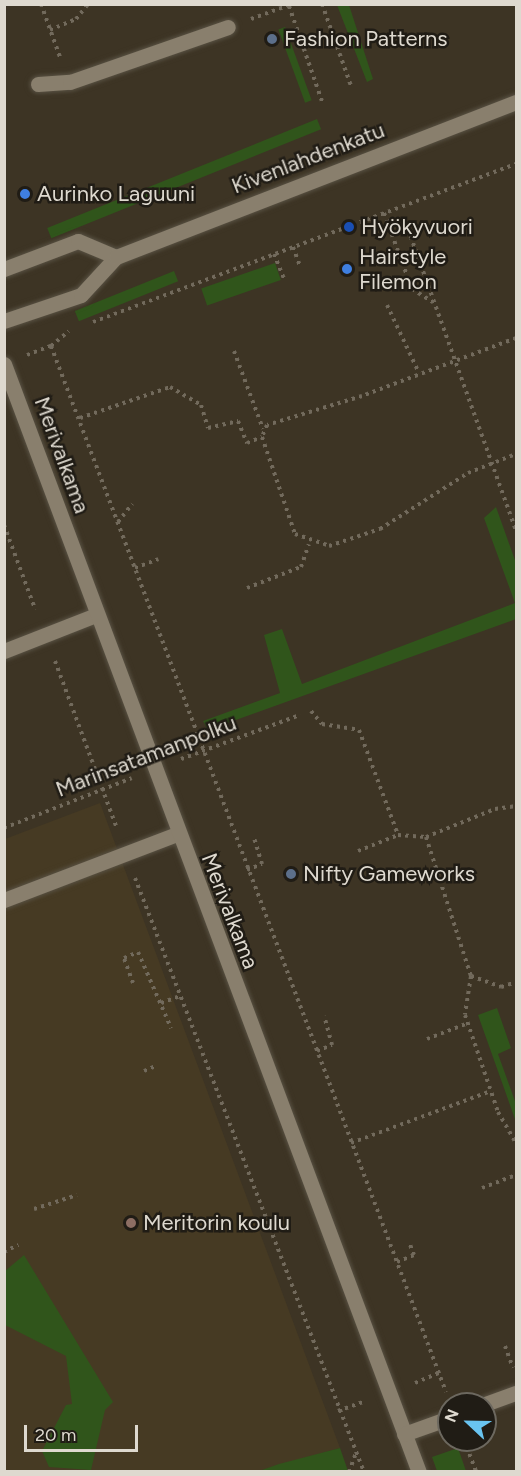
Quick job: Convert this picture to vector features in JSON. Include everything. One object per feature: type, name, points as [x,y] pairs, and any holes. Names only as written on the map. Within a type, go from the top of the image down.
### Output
[{"type":"street","points":[[38,84],[70,82],[228,27]]},
{"type":"street","name":"Kivenlahdenkatu","points":[[4,321],[81,295],[116,257],[516,102]]},
{"type":"street","points":[[4,269],[78,241],[116,257]]},
{"type":"street","name":"Merivalkama","points":[[4,364],[152,770],[418,1472]]},
{"type":"street","points":[[4,651],[96,615]]},
{"type":"street","points":[[4,900],[177,834]]},
{"type":"street","points":[[497,1400],[516,1393]]},
{"type":"street","points":[[404,1434],[437,1422]]},
{"type":"path","points":[[41,4],[70,82]]},
{"type":"path","points":[[50,30],[76,19],[88,4]]},
{"type":"path","points":[[322,4],[351,86]]},
{"type":"path","points":[[228,27],[290,5],[323,104]]},
{"type":"path","points":[[83,326],[516,164]]},
{"type":"path","points":[[384,213],[412,289],[434,303]]},
{"type":"path","points":[[408,229],[516,530]]},
{"type":"path","points":[[293,247],[300,266]]},
{"type":"path","points":[[274,254],[284,279]]},
{"type":"path","points":[[387,305],[419,373]]},
{"type":"path","points":[[40,350],[51,346],[72,330]]},
{"type":"path","points":[[263,429],[516,338]]},
{"type":"path","points":[[51,346],[80,418],[201,752],[446,1392]]},
{"type":"path","points":[[234,351],[263,429],[262,437],[295,534],[309,543],[330,546],[380,529],[492,463],[516,454]]},
{"type":"path","points":[[80,418],[170,387],[201,405],[208,428],[238,421],[247,443],[262,437]]},
{"type":"path","points":[[118,522],[132,504]]},
{"type":"path","points":[[247,588],[301,567],[309,543]]},
{"type":"path","points":[[135,568],[158,559]]},
{"type":"path","points":[[311,711],[322,723],[359,730],[398,835]]},
{"type":"path","name":"Marinsatamanpolku","points":[[4,828],[300,715]]},
{"type":"path","points":[[102,790],[364,1472]]},
{"type":"path","points":[[358,851],[398,835],[426,837],[495,809],[516,806]]},
{"type":"path","points":[[426,837],[471,976],[468,1023],[491,1091],[516,1143]]},
{"type":"path","points":[[247,870],[262,864],[254,838]]},
{"type":"path","points":[[133,983],[124,958],[138,952],[171,1028]]},
{"type":"path","points":[[471,976],[501,987],[516,982]]},
{"type":"path","points":[[161,1004],[180,996]]},
{"type":"path","points":[[317,1051],[332,1045],[324,1017]]},
{"type":"path","points":[[427,1039],[468,1023]]},
{"type":"path","points":[[144,1071],[156,1066]]},
{"type":"path","points":[[351,1143],[491,1091]]},
{"type":"path","points":[[482,1188],[516,1175]]},
{"type":"path","points":[[34,1209],[76,1195]]},
{"type":"path","points":[[397,1262],[414,1255],[409,1242]]},
{"type":"path","points":[[4,1252],[18,1245]]},
{"type":"path","points":[[505,1346],[516,1377]]},
{"type":"path","points":[[468,1452],[476,1472]]},
{"type":"path","points":[[349,1472],[356,1453]]},
{"type":"shaded area","name":"Meritorin koulu","points":[[100,803],[340,1448],[259,1471],[5,1472],[5,839]]},
{"type":"green space","points":[[337,5],[349,5],[373,79],[367,82]]},
{"type":"green space","points":[[285,27],[312,100],[305,103],[278,29]]},
{"type":"green space","points":[[317,119],[321,129],[51,238],[47,228]]},
{"type":"green space","points":[[275,263],[281,280],[207,305],[201,288]]},
{"type":"green space","points":[[174,271],[178,281],[79,321],[75,311]]},
{"type":"green space","points":[[496,507],[516,563],[516,619],[208,730],[203,721],[280,693],[264,635],[282,629],[302,684],[515,603],[484,518]]},
{"type":"green space","points":[[497,1008],[511,1048],[498,1054],[516,1104],[516,1122],[478,1015]]},
{"type":"green space","points":[[24,1255],[113,1402],[105,1410],[91,1470],[49,1467],[42,1451],[66,1405],[72,1404],[66,1356],[5,1325],[5,1271]]},
{"type":"green space","points":[[340,1448],[348,1471],[259,1471],[279,1464]]},
{"type":"green space","points":[[446,1452],[459,1452],[466,1471],[437,1471],[432,1457]]},
{"type":"place","name":"Fashion Patterns","points":[[272,39]]},
{"type":"place","name":"Aurinko Laguuni","points":[[25,194]]},
{"type":"place","name":"Hyökyvuori","points":[[349,227]]},
{"type":"place","name":"Hairstyle Filemon","points":[[347,269]]},
{"type":"place","name":"Nifty Gameworks","points":[[291,874]]},
{"type":"place","name":"Meritorin koulu","points":[[131,1223]]}]
